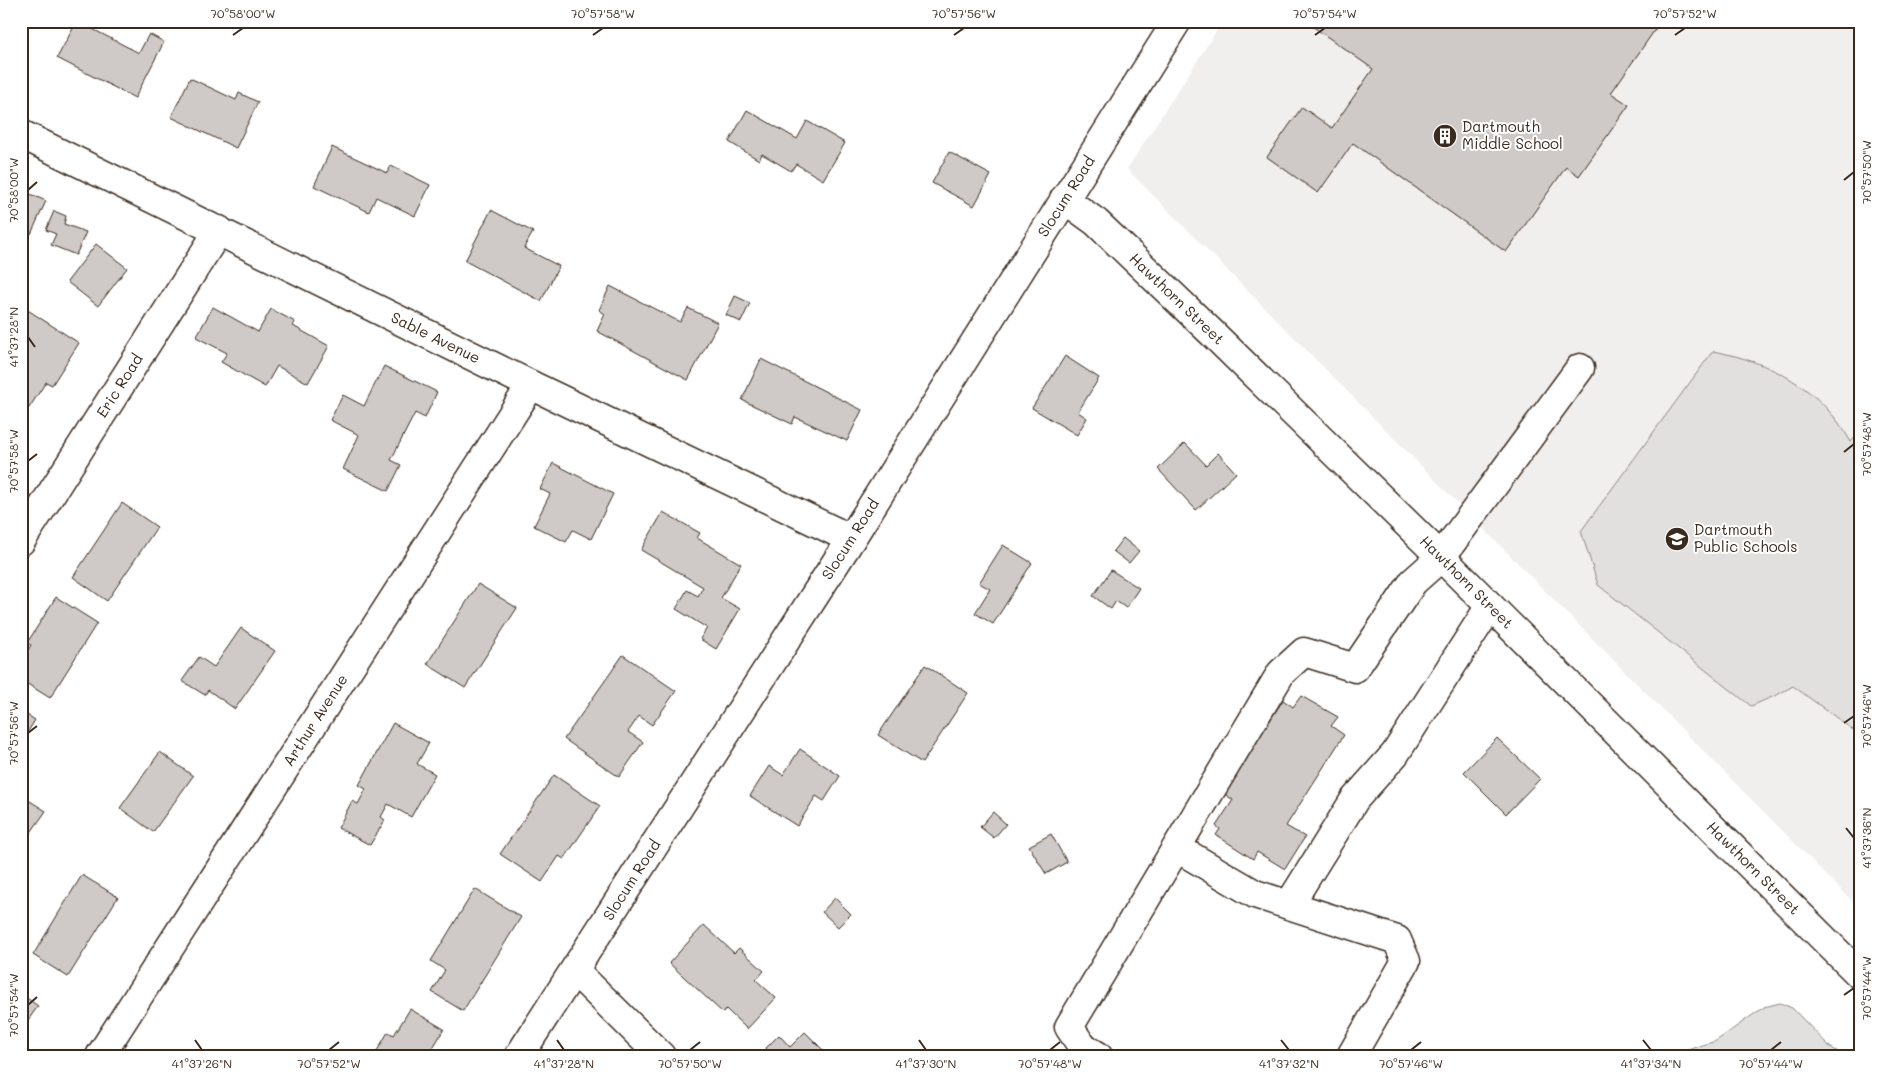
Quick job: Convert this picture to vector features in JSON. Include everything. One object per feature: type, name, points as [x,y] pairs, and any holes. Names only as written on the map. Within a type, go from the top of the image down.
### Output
[{"type":"main road","name":"Slocum Road","points":[[519,1056],[851,539],[1177,21]]},
{"type":"main road","name":"Sable Avenue","points":[[21,134],[531,385],[851,539]]},
{"type":"main road","name":"Hawthorn Street","points":[[1064,199],[1105,231],[1441,557],[1860,975]]},
{"type":"main road","name":"Eric Road","points":[[21,541],[219,230]]},
{"type":"main road","points":[[1098,1056],[1082,1046],[1070,1027],[1281,673],[1304,652],[1356,668],[1413,582],[1441,557],[1580,368]]},
{"type":"main road","name":"Arthur Avenue","points":[[100,1056],[531,385]]},
{"type":"main road","points":[[1289,905],[1356,799],[1395,754],[1490,606]]},
{"type":"main road","points":[[1177,848],[1255,894],[1397,940],[1406,961],[1351,1056]]},
{"type":"main road","points":[[575,971],[661,1056]]},
{"type":"shaded area","name":"Dartmouth Public Schools","points":[[1223,21],[1860,21],[1860,909],[1127,169]]},
{"type":"shaded area","points":[[1713,351],[1755,362],[1792,380],[1825,407],[1839,423],[1851,442],[1860,431],[1860,735],[1793,686],[1751,706],[1598,585],[1581,531]]},
{"type":"shaded area","points":[[1780,1003],[1792,1008],[1831,1048],[1846,1056],[1667,1056],[1716,1041],[1764,1007]]},
{"type":"building","points":[[77,21],[139,53],[149,34],[164,42],[135,98],[57,58]]},
{"type":"building","name":"Dartmouth Middle School","points":[[1305,21],[1661,21],[1611,93],[1629,105],[1579,176],[1566,167],[1506,252],[1353,143],[1318,193],[1267,157],[1302,107],[1332,128],[1373,69]]},
{"type":"building","points":[[190,78],[236,100],[239,93],[258,102],[236,148],[171,117]]},
{"type":"building","points":[[747,110],[797,139],[807,121],[845,143],[823,180],[796,164],[791,171],[762,154],[759,160],[729,142]]},
{"type":"building","points":[[332,147],[387,173],[391,166],[430,185],[415,216],[376,197],[369,212],[314,186]]},
{"type":"building","points":[[949,152],[991,175],[974,206],[932,183]]},
{"type":"building","points":[[21,190],[46,201],[31,234],[21,230]]},
{"type":"building","points":[[491,210],[533,232],[524,248],[559,266],[541,301],[465,261]]},
{"type":"building","points":[[54,211],[66,216],[64,224],[86,232],[76,255],[51,245],[56,234],[46,230]]},
{"type":"building","points":[[96,244],[127,268],[98,306],[67,282]]},
{"type":"building","points":[[610,286],[680,322],[688,308],[718,323],[688,380],[597,331],[605,314],[599,310]]},
{"type":"building","points":[[735,296],[750,303],[741,322],[726,315]]},
{"type":"building","points":[[23,307],[79,343],[52,385],[46,382],[29,408],[21,402],[21,349],[28,338],[21,334]]},
{"type":"building","points":[[213,307],[258,332],[271,309],[295,322],[293,326],[329,346],[308,383],[277,366],[265,387],[221,362],[227,353],[196,337]]},
{"type":"building","points":[[1065,356],[1099,378],[1078,412],[1087,418],[1077,435],[1032,408]]},
{"type":"building","points":[[761,359],[862,410],[847,441],[795,417],[792,424],[742,400]]},
{"type":"building","points":[[384,366],[437,392],[425,418],[415,413],[391,460],[401,465],[388,491],[343,469],[359,435],[330,420],[343,395],[364,406]]},
{"type":"building","points":[[1185,443],[1206,465],[1218,453],[1236,473],[1196,510],[1158,469]]},
{"type":"building","points":[[553,463],[613,494],[591,539],[573,530],[566,542],[534,526],[550,494],[540,489]]},
{"type":"building","points":[[122,503],[157,527],[107,601],[73,577]]},
{"type":"building","points":[[663,512],[700,533],[697,538],[741,564],[721,598],[740,609],[716,649],[700,639],[707,628],[676,609],[687,590],[698,596],[703,587],[641,550]]},
{"type":"building","points":[[1123,538],[1139,551],[1129,563],[1113,551]]},
{"type":"building","points":[[1003,545],[1032,563],[993,624],[975,613],[990,589],[979,583]]},
{"type":"building","points":[[1111,570],[1139,588],[1126,608],[1116,601],[1111,609],[1093,596]]},
{"type":"building","points":[[478,584],[517,608],[465,688],[427,664]]},
{"type":"building","points":[[56,597],[97,623],[50,698],[21,680],[21,662],[31,645],[27,643]]},
{"type":"building","points":[[241,628],[275,651],[235,709],[208,690],[205,695],[182,681],[199,657],[214,667]]},
{"type":"building","points":[[623,655],[676,691],[652,725],[639,716],[628,732],[643,742],[619,777],[564,739]]},
{"type":"building","points":[[925,665],[968,693],[922,763],[878,735]]},
{"type":"building","points":[[1301,696],[1338,717],[1331,726],[1344,735],[1286,826],[1305,837],[1285,869],[1257,852],[1253,859],[1216,835],[1220,829],[1216,826],[1233,800],[1223,793],[1283,700],[1293,707]]},
{"type":"building","points":[[21,711],[35,720],[21,743]]},
{"type":"building","points":[[393,723],[429,743],[417,764],[435,774],[411,817],[388,804],[381,817],[385,820],[370,845],[338,828],[352,801],[358,804],[366,789],[359,785]]},
{"type":"building","points":[[1497,738],[1540,779],[1506,814],[1464,772]]},
{"type":"building","points":[[800,749],[840,776],[824,801],[816,796],[797,826],[750,796],[769,766],[783,775]]},
{"type":"building","points":[[160,752],[193,776],[153,832],[120,808]]},
{"type":"building","points":[[554,775],[600,806],[564,859],[559,856],[542,882],[500,854]]},
{"type":"building","points":[[25,798],[46,811],[29,835],[21,830],[21,803]]},
{"type":"building","points":[[993,812],[1006,824],[994,838],[980,827]]},
{"type":"building","points":[[1051,834],[1067,862],[1046,874],[1029,846]]},
{"type":"building","points":[[82,875],[118,897],[68,977],[33,955]]},
{"type":"building","points":[[475,889],[521,917],[463,1011],[432,992],[445,970],[431,961]]},
{"type":"building","points":[[835,898],[851,914],[838,927],[822,912]]},
{"type":"building","points":[[704,925],[734,953],[739,948],[764,971],[756,980],[776,998],[747,1029],[726,1009],[723,1013],[669,963]]},
{"type":"building","points":[[21,994],[38,1006],[21,1030]]},
{"type":"building","points":[[410,1009],[444,1029],[428,1056],[374,1056],[388,1032],[394,1035]]},
{"type":"building","points":[[805,1032],[829,1056],[758,1056],[779,1035],[790,1047]]},
{"type":"place","name":"Dartmouth Middle School","points":[[1445,136]]},
{"type":"place","name":"Dartmouth Public Schools","points":[[1677,539]]}]
